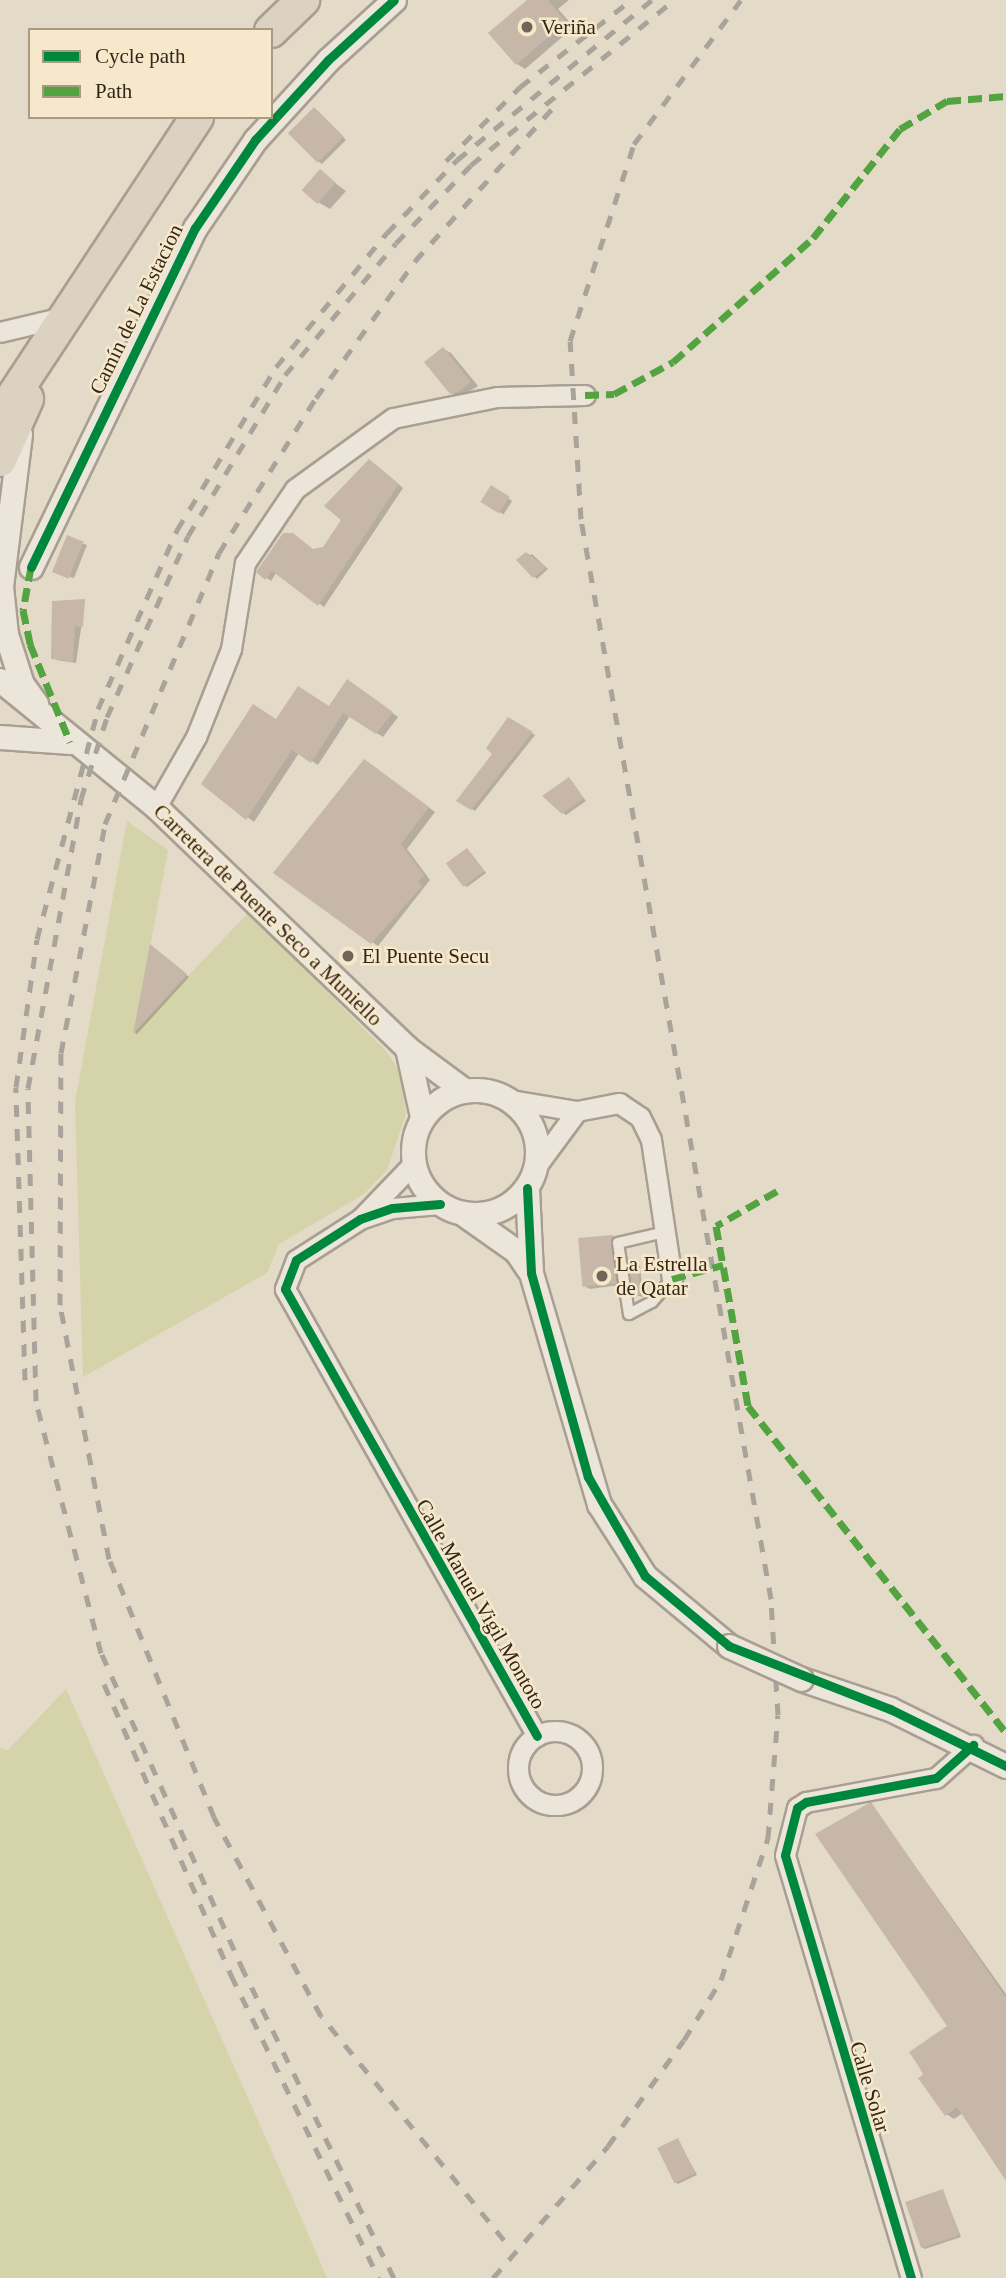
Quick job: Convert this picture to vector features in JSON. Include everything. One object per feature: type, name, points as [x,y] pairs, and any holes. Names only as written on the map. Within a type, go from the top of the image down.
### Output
[{"type":"highway","points":[[273,28],[303,0]]},
{"type":"highway","points":[[0,460],[12,410],[68,316],[196,119]]},
{"type":"street","name":"Camín de La Estacion","points":[[31,567],[195,228],[256,140],[328,60],[394,0]]},
{"type":"street","points":[[0,332],[68,316]]},
{"type":"street","points":[[156,807],[196,737],[231,649],[245,563],[295,489],[393,418],[497,397],[585,395]]},
{"type":"street","points":[[12,410],[1,586],[6,634],[22,684],[52,726]]},
{"type":"street","points":[[0,680],[52,726]]},
{"type":"street","name":"Carretera de Puente Seco a Muniello","points":[[52,726],[156,807],[407,1048],[464,1090]]},
{"type":"street","points":[[0,737],[70,742]]},
{"type":"street","points":[[407,1048],[422,1117],[414,1163],[423,1186],[440,1204],[463,1214],[516,1251],[531,1273]]},
{"type":"street","points":[[422,1117],[464,1090],[577,1111],[619,1103],[640,1117],[651,1140],[672,1279]]},
{"type":"street","points":[[511,1100],[537,1141],[537,1165]]},
{"type":"street","points":[[577,1111],[537,1165],[527,1188],[531,1273],[588,1478],[608,1521],[664,1596],[729,1646],[801,1679],[972,1745],[1006,1766]]},
{"type":"street","name":"Calle Manuel Vigil Montoto","points":[[360,1219],[414,1163]]},
{"type":"street","points":[[463,1214],[487,1214],[527,1188]]},
{"type":"street","name":"Calle Manuel Vigil Montoto","points":[[440,1204],[391,1208],[360,1219],[296,1260],[286,1273],[290,1307],[537,1736]]},
{"type":"street","name":"Calle Solar","points":[[911,2278],[785,1855],[797,1808],[806,1802],[936,1778],[972,1745]]},
{"type":"lane","points":[[665,1232],[618,1242],[629,1314],[652,1303],[672,1279]]},
{"type":"shaded area","points":[[127,821],[168,850],[134,1033],[248,913],[385,1050],[400,1072],[406,1114],[387,1170],[364,1194],[279,1244],[267,1273],[83,1377],[75,1102]]},
{"type":"shaded area","points":[[66,1689],[327,2278],[0,2278],[0,1748],[8,1750]]},
{"type":"building","name":"Veriña","points":[[527,0],[548,0],[566,22],[516,65],[488,33]]},
{"type":"building","points":[[314,107],[344,137],[318,163],[288,133]]},
{"type":"building","points":[[320,169],[336,183],[317,204],[302,190]]},
{"type":"building","points":[[443,347],[471,382],[458,392],[450,394],[424,362]]},
{"type":"building","points":[[369,459],[399,484],[318,606],[272,571],[265,580],[256,572],[283,533],[293,533],[313,549],[323,547],[341,520],[324,506]]},
{"type":"building","points":[[491,485],[510,497],[499,514],[480,502]]},
{"type":"building","points":[[67,535],[84,542],[69,579],[52,572]]},
{"type":"building","points":[[526,552],[546,567],[533,578],[516,560]]},
{"type":"building","points":[[85,599],[83,627],[75,626],[73,662],[51,659],[52,601]]},
{"type":"building","points":[[347,679],[393,712],[376,734],[343,713],[311,763],[292,750],[246,820],[201,784],[253,704],[276,719],[298,686],[329,706]]},
{"type":"building","points":[[508,717],[533,732],[471,810],[456,801],[492,754],[486,748]]},
{"type":"building","points":[[364,759],[429,807],[401,844],[424,875],[418,881],[422,886],[371,944],[273,873]]},
{"type":"building","points":[[569,777],[584,798],[562,814],[542,796]]},
{"type":"building","points":[[467,848],[484,871],[463,887],[446,863]]},
{"type":"building","points":[[150,944],[187,974],[133,1034],[141,992]]},
{"type":"building","points":[[613,1235],[617,1284],[582,1287],[578,1238]]},
{"type":"building","points":[[637,1262],[641,1295],[633,1296],[629,1263]]},
{"type":"building","points":[[871,1802],[1006,1998],[1006,2181],[957,2107],[945,2116],[918,2078],[924,2074],[909,2052],[947,2026],[815,1834]]},
{"type":"building","points":[[678,2138],[695,2173],[674,2183],[657,2148]]},
{"type":"building","points":[[943,2189],[959,2235],[921,2248],[905,2202]]},
{"type":"railway","points":[[446,161],[520,87],[631,0]]},
{"type":"railway","points":[[25,1380],[16,1087],[37,939],[98,709],[177,530],[276,367],[387,233],[457,160],[652,0]]},
{"type":"railway","points":[[394,2278],[244,1972],[101,1653],[36,1401],[28,1088],[81,799],[107,717],[188,536],[285,375],[396,243],[471,165],[674,0]]},
{"type":"railway","points":[[493,2278],[608,2146],[684,2040],[721,1980],[768,1838],[778,1715],[771,1599],[581,519],[570,341],[634,144],[741,0]]},
{"type":"railway","points":[[504,2240],[321,2016],[214,1817],[109,1559],[60,1305],[61,1053],[105,824],[219,553],[316,398],[415,261],[558,102]]},
{"type":"railway","points":[[104,1684],[231,1975],[379,2278]]},
{"type":"marked path","points":[[585,395],[614,394],[673,362],[813,238],[900,129],[947,101],[1006,96]]},
{"type":"marked path","points":[[31,567],[23,610],[30,644],[70,742]]},
{"type":"marked path","points":[[777,1191],[716,1226],[748,1406],[1006,1733]]},
{"type":"marked path","points":[[672,1279],[723,1265]]},
{"type":"cycle path","points":[[31,567],[195,228],[255,140],[328,60],[394,0]]},
{"type":"cycle path","points":[[527,1188],[531,1273],[588,1477],[645,1576],[729,1646],[890,1709],[1006,1766]]},
{"type":"cycle path","points":[[440,1204],[392,1208],[360,1219],[296,1260],[285,1289],[537,1736]]},
{"type":"cycle path","points":[[911,2278],[785,1855],[797,1808],[806,1802],[936,1778],[973,1745]]},
{"type":"place","name":"Veriña","points":[[527,27]]},
{"type":"place","name":"El Puente Secu","points":[[348,956]]},
{"type":"place","name":"La Estrella de Qatar","points":[[602,1276]]}]
